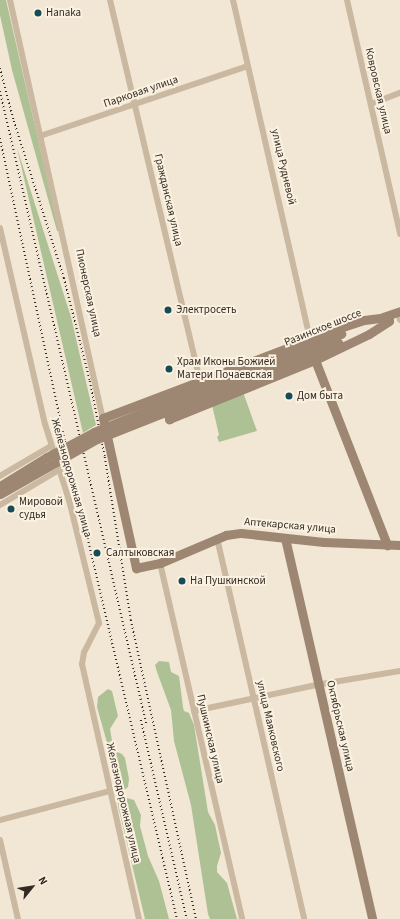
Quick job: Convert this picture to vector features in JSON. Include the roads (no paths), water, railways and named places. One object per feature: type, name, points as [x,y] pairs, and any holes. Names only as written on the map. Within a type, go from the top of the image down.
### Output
[{"type":"street","name":"Пионерская улица","points":[[10,0],[136,568],[160,563]]},
{"type":"street","name":"Гражданская улица","points":[[110,0],[206,404]]},
{"type":"street","name":"улица Рудневой","points":[[233,0],[310,339]]},
{"type":"street","name":"Ковровская улица","points":[[347,0],[400,234]]},
{"type":"street","name":"Парковая улица","points":[[40,136],[248,66]]},
{"type":"street","points":[[371,104],[400,93]]},
{"type":"street","name":"Железнодорожная улица","points":[[0,228],[3,254],[51,446],[69,500],[99,623],[84,652],[82,664],[139,919]]},
{"type":"street","name":"Разинское шоссе","points":[[212,389],[386,319],[400,316]]},
{"type":"street","points":[[103,418],[358,322],[386,319]]},
{"type":"street","points":[[164,395],[170,419],[315,360],[369,334],[386,319]]},
{"type":"street","points":[[315,360],[387,545]]},
{"type":"street","points":[[0,486],[47,457],[94,432],[212,389]]},
{"type":"street","points":[[0,494],[97,439],[212,389]]},
{"type":"street","points":[[106,430],[122,422],[142,403]]},
{"type":"street","points":[[0,476],[51,446]]},
{"type":"street","points":[[25,461],[34,461],[40,465],[41,475],[38,483]]},
{"type":"street","points":[[0,505],[58,470]]},
{"type":"street","name":"Аптекарская улица","points":[[160,563],[226,534],[240,533],[324,542],[400,546]]},
{"type":"street","name":"улица Маяковского","points":[[216,538],[304,919]]},
{"type":"street","name":"Октябрьская улица","points":[[285,538],[372,919]]},
{"type":"street","name":"Пушкинская улица","points":[[160,563],[242,919]]},
{"type":"street","points":[[194,711],[318,685],[400,671]]},
{"type":"street","points":[[0,820],[110,791]]},
{"type":"street","points":[[0,840],[18,919]]},
{"type":"railway","points":[[0,68],[14,121],[64,278],[90,381],[105,457],[131,620],[196,919]]},
{"type":"railway","points":[[0,91],[147,726]]},
{"type":"railway","points":[[0,138],[65,441],[177,919]]},
{"type":"railway","points":[[141,720],[187,919]]},
{"type":"place","name":"Hanaka","points":[[38,13]]},
{"type":"place","name":"Электросеть","points":[[168,310]]},
{"type":"place","name":"Храм Иконы Божией Матери Почаевская","points":[[169,369]]},
{"type":"place","name":"Дом быта","points":[[289,396]]},
{"type":"place","name":"Мировой судья","points":[[11,509]]},
{"type":"place","name":"Салтыковская","points":[[97,553]]},
{"type":"place","name":"На Пушкинской","points":[[182,581]]}]
